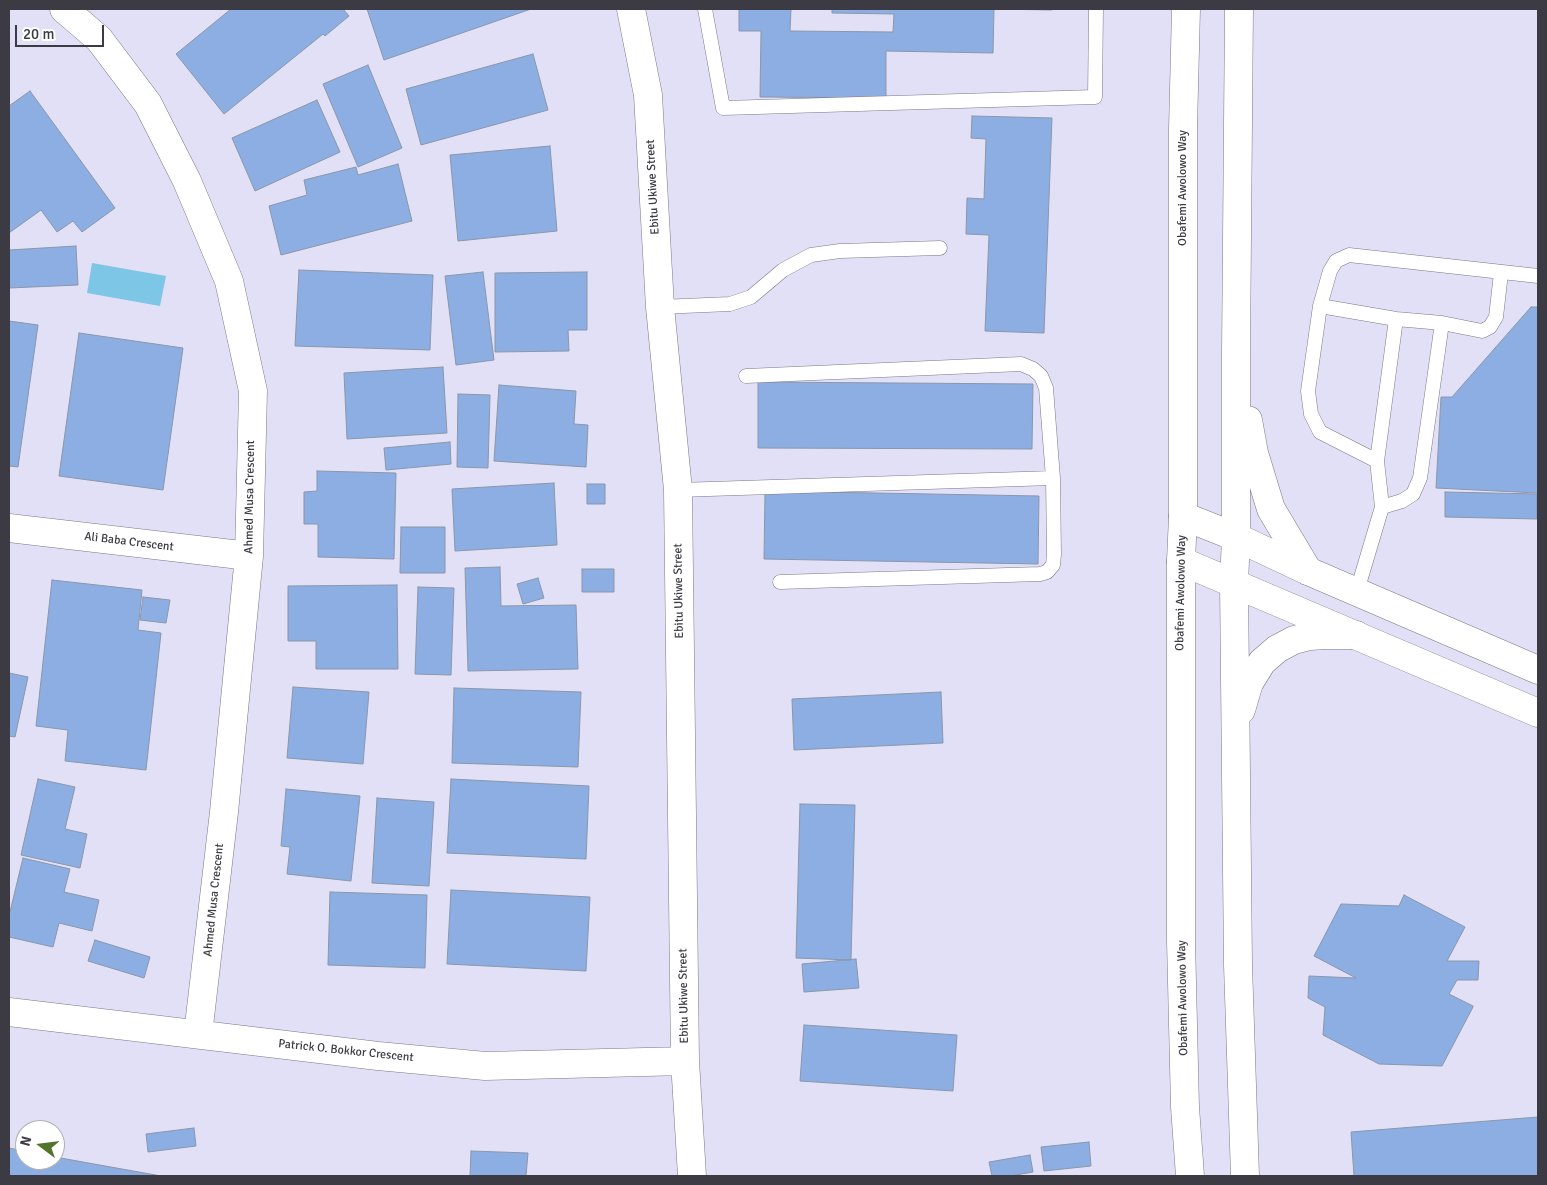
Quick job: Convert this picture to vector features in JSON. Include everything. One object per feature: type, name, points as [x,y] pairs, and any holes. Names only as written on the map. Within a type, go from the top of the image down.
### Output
[{"type":"street","name":"Ahmed Musa Crescent","points":[[64,9],[99,39],[148,104],[187,181],[229,282],[253,391],[249,556],[224,812],[198,1034]]},
{"type":"street","name":"Ebitu Ukiwe Street","points":[[631,9],[648,95],[660,308],[678,490],[685,1061],[692,1176]]},
{"type":"street","name":"Obafemi Awolowo Way","points":[[1186,9],[1183,130],[1183,516],[1180,562],[1181,940],[1185,1107],[1190,1176]]},
{"type":"street","points":[[1239,9],[1236,537],[1234,584],[1238,965],[1245,1176]]},
{"type":"street","points":[[1236,352],[1254,453],[1271,509],[1308,570]]},
{"type":"street","points":[[1183,516],[1236,537],[1538,670]]},
{"type":"street","name":"Ali Baba Crescent","points":[[9,528],[249,556]]},
{"type":"street","points":[[1180,562],[1538,713]]},
{"type":"street","points":[[1235,728],[1248,683],[1262,662],[1278,649],[1294,640],[1310,636],[1326,634],[1356,635]]},
{"type":"street","name":"Patrick O. Bokkor Crescent","points":[[9,1012],[485,1066],[685,1061]]},
{"type":"lane","points":[[705,9],[723,108],[1095,97],[1096,9]]},
{"type":"lane","points":[[660,308],[730,304],[750,296],[783,270],[811,256],[840,251],[940,248]]},
{"type":"lane","points":[[1377,461],[1320,432],[1310,414],[1308,391],[1320,306],[1330,271],[1336,261],[1348,255],[1538,276]]},
{"type":"lane","points":[[1320,306],[1396,319],[1442,322],[1482,331],[1490,327],[1496,317],[1501,273]]},
{"type":"lane","points":[[1357,591],[1382,507],[1377,461],[1396,319]]},
{"type":"lane","points":[[1382,507],[1402,501],[1413,494],[1420,478],[1442,322]]},
{"type":"lane","points":[[746,376],[1020,364],[1032,368],[1041,376],[1046,388],[1053,478],[1054,554],[1053,565],[1047,572],[1040,574],[780,582]]},
{"type":"lane","points":[[678,490],[1053,478]]},
{"type":"water","points":[[92,263],[166,276],[160,306],[87,293]]},
{"type":"building","points":[[231,9],[343,9],[349,16],[325,36],[323,34],[224,114],[176,54]]},
{"type":"building","points":[[367,9],[531,9],[384,60]]},
{"type":"building","points":[[739,9],[791,9],[790,31],[893,32],[894,14],[832,13],[832,9],[994,9],[993,53],[886,51],[886,98],[760,97],[761,31],[739,31]]},
{"type":"building","points":[[994,9],[1052,9],[1052,10]]},
{"type":"building","points":[[533,54],[548,110],[421,145],[406,89]]},
{"type":"building","points":[[368,65],[402,148],[358,167],[323,84]]},
{"type":"building","points":[[30,91],[115,208],[82,232],[73,221],[57,232],[41,210],[9,233],[9,106]]},
{"type":"building","points":[[317,100],[340,152],[255,191],[232,138]]},
{"type":"building","points":[[972,116],[1052,118],[1044,333],[985,331],[989,235],[966,234],[967,198],[984,199],[986,139],[971,138]]},
{"type":"building","points":[[550,146],[557,231],[458,241],[450,155]]},
{"type":"building","points":[[398,164],[412,221],[281,255],[269,206],[307,195],[304,180],[356,167],[358,175]]},
{"type":"building","points":[[76,246],[78,285],[9,288],[9,250]]},
{"type":"building","points":[[299,270],[433,275],[430,350],[295,346]]},
{"type":"building","points":[[483,272],[494,360],[456,365],[445,276]]},
{"type":"building","points":[[587,272],[587,330],[568,330],[569,351],[495,352],[495,273]]},
{"type":"building","points":[[1531,307],[1538,307],[1538,492],[1436,488],[1441,397],[1452,397]]},
{"type":"building","points":[[9,321],[38,325],[18,467],[9,466]]},
{"type":"building","points":[[79,333],[183,348],[163,490],[59,476]]},
{"type":"building","points":[[443,367],[447,433],[347,439],[344,373]]},
{"type":"building","points":[[758,382],[1033,384],[1032,449],[758,448]]},
{"type":"building","points":[[499,385],[576,391],[574,424],[588,425],[586,467],[494,461]]},
{"type":"building","points":[[458,394],[490,395],[488,468],[457,467]]},
{"type":"building","points":[[450,442],[451,464],[386,470],[384,448]]},
{"type":"building","points":[[317,471],[396,473],[394,559],[318,557],[318,524],[304,524],[304,492],[317,491]]},
{"type":"building","points":[[554,483],[557,545],[455,551],[452,489]]},
{"type":"building","points":[[587,484],[605,484],[605,504],[587,504]]},
{"type":"building","points":[[765,491],[1039,496],[1038,564],[764,559]]},
{"type":"building","points":[[1445,492],[1537,494],[1537,519],[1445,517]]},
{"type":"building","points":[[401,527],[445,527],[445,573],[400,573]]},
{"type":"building","points":[[500,567],[501,606],[576,605],[578,669],[468,671],[465,568]]},
{"type":"building","points":[[582,569],[614,569],[614,592],[582,592]]},
{"type":"building","points":[[538,578],[544,598],[523,604],[517,584]]},
{"type":"building","points":[[52,580],[142,590],[138,630],[161,633],[146,770],[65,761],[68,730],[36,726]]},
{"type":"building","points":[[397,585],[398,669],[316,669],[316,641],[288,641],[288,586]]},
{"type":"building","points":[[418,587],[454,588],[451,675],[415,674]]},
{"type":"building","points":[[143,597],[170,600],[166,623],[140,620]]},
{"type":"building","points":[[9,673],[28,677],[15,737],[9,736]]},
{"type":"building","points":[[293,687],[369,692],[363,764],[287,758]]},
{"type":"building","points":[[454,688],[581,692],[578,767],[452,763]]},
{"type":"building","points":[[941,692],[943,743],[794,750],[792,699]]},
{"type":"building","points":[[38,779],[75,787],[65,829],[87,834],[80,868],[21,855]]},
{"type":"building","points":[[451,779],[589,786],[586,859],[447,853]]},
{"type":"building","points":[[286,789],[360,796],[351,881],[287,874],[290,847],[281,846]]},
{"type":"building","points":[[377,798],[434,802],[429,886],[372,883]]},
{"type":"building","points":[[800,804],[855,805],[851,960],[796,958]]},
{"type":"building","points":[[23,858],[70,869],[64,892],[99,900],[92,931],[59,923],[53,947],[9,937],[9,916]]},
{"type":"building","points":[[451,890],[590,897],[586,971],[447,964]]},
{"type":"building","points":[[330,892],[427,895],[425,968],[328,965]]},
{"type":"building","points":[[1404,895],[1465,927],[1447,961],[1479,961],[1478,980],[1457,980],[1449,994],[1473,1007],[1442,1066],[1379,1064],[1323,1035],[1325,1007],[1308,998],[1309,976],[1356,978],[1314,956],[1341,904],[1399,906]]},
{"type":"building","points":[[95,940],[150,957],[144,978],[88,961]]},
{"type":"building","points":[[856,959],[859,988],[804,992],[802,964]]},
{"type":"building","points":[[804,1025],[957,1035],[953,1091],[800,1081]]},
{"type":"building","points":[[1538,1117],[1538,1176],[1354,1176],[1351,1132]]},
{"type":"building","points":[[194,1128],[196,1146],[148,1152],[146,1134]]},
{"type":"building","points":[[1089,1142],[1091,1166],[1044,1171],[1041,1147]]},
{"type":"building","points":[[9,1148],[15,1149],[15,1170],[65,1170],[65,1159],[161,1176],[9,1176]]},
{"type":"building","points":[[471,1151],[528,1153],[526,1176],[470,1176]]},
{"type":"building","points":[[1030,1155],[1033,1172],[1010,1176],[992,1176],[989,1162]]}]
